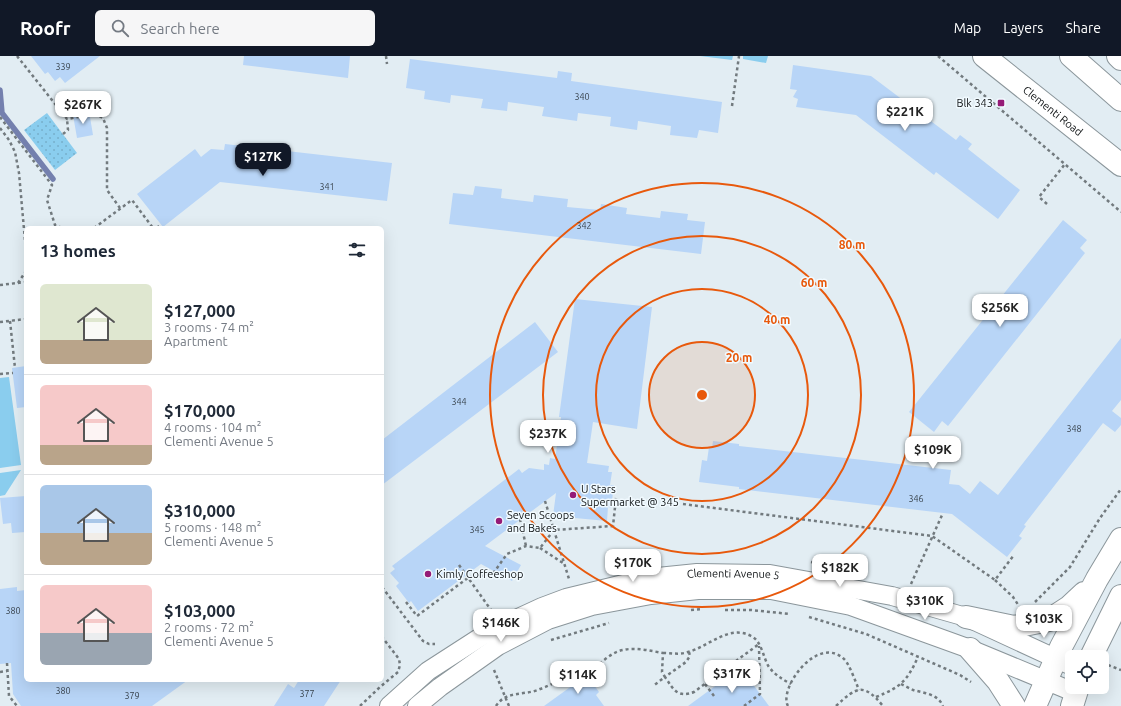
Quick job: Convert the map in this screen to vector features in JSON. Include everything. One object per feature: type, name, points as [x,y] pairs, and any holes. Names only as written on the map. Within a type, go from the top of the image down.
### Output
[{"type":"main road","name":"Clementi Road","points":[[984,56],[1121,165]]},
{"type":"main road","points":[[1071,56],[1121,100]]},
{"type":"main road","points":[[1118,56],[1121,59]]},
{"type":"main road","points":[[1035,706],[1045,680],[1064,662],[1097,579],[1121,539]]},
{"type":"main road","points":[[966,617],[1014,627],[1049,620],[1069,607],[1097,579]]},
{"type":"main road","points":[[1103,650],[1121,596]]},
{"type":"main road","points":[[970,649],[998,681],[1014,706]]},
{"type":"street","name":"Clementi Avenue 5","points":[[389,706],[428,671],[490,631],[566,598],[648,578],[697,573],[770,574],[892,596],[966,617],[1064,662]]},
{"type":"street","name":"Clementi Avenue 5","points":[[417,706],[440,687],[498,646],[548,620],[592,606],[666,593],[698,590],[771,590],[851,606],[970,649],[1045,680],[1075,696]]},
{"type":"path","points":[[17,56],[67,119],[68,130],[63,134]]},
{"type":"path","points":[[386,56],[387,64]]},
{"type":"path","points":[[732,106],[739,56]]},
{"type":"path","points":[[938,56],[1121,212]]},
{"type":"path","points":[[67,119],[96,114],[103,118],[107,128],[107,190],[120,208]]},
{"type":"path","points":[[0,117],[52,185],[47,200],[55,225],[57,226]]},
{"type":"path","points":[[0,128],[13,145],[15,152],[19,173],[24,229]]},
{"type":"path","points":[[1047,204],[1039,197],[1065,164]]},
{"type":"path","points":[[97,226],[132,200],[152,226]]},
{"type":"path","points":[[18,283],[24,274]]},
{"type":"path","points":[[0,285],[24,282]]},
{"type":"path","points":[[0,322],[24,319]]},
{"type":"path","points":[[10,321],[15,368]]},
{"type":"path","points":[[0,374],[12,373]]},
{"type":"path","points":[[1034,603],[1070,567],[1100,518],[1121,489]]},
{"type":"path","points":[[540,548],[554,530],[613,526],[616,498]]},
{"type":"path","points":[[545,502],[569,580]]},
{"type":"path","points":[[683,504],[932,536],[995,580],[1013,597],[1021,610]]},
{"type":"path","points":[[911,584],[943,513]]},
{"type":"path","points":[[520,520],[526,546]]},
{"type":"path","points":[[406,602],[416,616],[469,577],[492,575],[507,554],[526,546],[540,548],[564,564]]},
{"type":"path","points":[[995,580],[1014,555]]},
{"type":"path","points":[[460,565],[491,610]]},
{"type":"path","points":[[384,590],[422,641],[429,644],[435,644]]},
{"type":"path","points":[[686,611],[708,610]]},
{"type":"path","points":[[722,610],[751,610],[793,614]]},
{"type":"path","points":[[807,617],[866,634],[960,675],[973,683]]},
{"type":"path","points":[[549,641],[611,622]]},
{"type":"path","points":[[496,706],[498,702],[506,697],[514,694],[532,692],[580,671],[591,669],[614,652],[635,649],[680,654],[689,652],[730,634],[742,633],[752,636],[759,644],[769,667],[776,676],[791,684]]},
{"type":"path","points":[[360,706],[398,672],[400,665],[399,659],[384,640]]},
{"type":"path","points":[[663,653],[662,672],[679,694],[686,695],[694,692],[759,644]]},
{"type":"path","points":[[744,706],[760,694],[759,644]]},
{"type":"path","points":[[653,686],[686,662],[690,656],[689,652]]},
{"type":"path","points":[[788,706],[786,702],[787,694],[791,684],[804,664],[813,656],[825,652],[835,654],[845,660],[859,690]]},
{"type":"path","points":[[876,697],[890,692],[901,684],[910,675],[918,657]]},
{"type":"path","points":[[7,663],[9,696],[17,706]]},
{"type":"path","points":[[1109,665],[1121,670]]},
{"type":"path","points":[[488,674],[499,667]]},
{"type":"path","points":[[494,670],[509,706]]},
{"type":"path","points":[[0,672],[8,671]]},
{"type":"path","points":[[580,671],[584,676]]},
{"type":"path","points":[[705,684],[714,696]]},
{"type":"path","points":[[901,684],[934,696],[943,706]]},
{"type":"path","points":[[836,706],[848,695],[859,690],[868,690],[883,706]]},
{"type":"shaded area","points":[[700,56],[733,56],[732,60]]},
{"type":"shaded area","points":[[743,56],[768,56],[766,63],[743,59]]},
{"type":"shaded area","points":[[47,113],[77,153],[55,170],[24,130]]},
{"type":"shaded area","points":[[9,377],[21,465],[0,468],[0,378]]},
{"type":"shaded area","points":[[21,470],[5,495],[0,496],[0,473]]},
{"type":"building","points":[[31,56],[100,56],[65,83],[60,77],[55,81],[48,72],[45,74]]},
{"type":"building","points":[[244,56],[350,56],[348,78],[243,65]]},
{"type":"building","points":[[410,59],[557,78],[558,71],[572,73],[571,81],[722,102],[718,133],[699,130],[697,138],[670,135],[671,126],[638,121],[637,130],[610,126],[611,117],[578,113],[577,121],[542,116],[544,107],[508,102],[507,111],[481,108],[483,99],[451,95],[450,103],[424,99],[425,91],[406,88]]},
{"type":"building","points":[[793,65],[871,76],[956,140],[960,135],[972,144],[968,149],[1020,190],[998,219],[936,172],[934,175],[856,115],[796,107],[798,99],[793,97],[797,90],[790,89]]},
{"type":"building","points":[[89,111],[93,135],[77,138],[73,115]]},
{"type":"building","points":[[225,144],[392,163],[387,201],[220,182],[164,226],[162,226],[137,194],[195,149],[201,157],[211,149],[224,150]]},
{"type":"building","points":[[475,186],[502,189],[501,198],[533,202],[534,195],[568,199],[567,207],[600,210],[601,204],[627,208],[626,214],[660,218],[661,211],[688,214],[687,220],[705,222],[701,254],[449,224],[453,193],[473,195]]},
{"type":"building","points":[[1063,220],[1087,240],[1080,248],[1085,253],[948,426],[942,421],[934,432],[909,412]]},
{"type":"building","points":[[575,299],[652,307],[637,429],[593,422],[587,463],[609,466],[608,472],[612,472],[610,485],[614,485],[611,508],[608,507],[607,521],[553,516],[556,493],[485,546],[521,565],[512,581],[481,564],[418,611],[411,601],[409,603],[396,586],[399,583],[390,573],[395,569],[392,566],[519,469],[522,473],[529,468],[544,470],[544,464],[549,465],[550,458],[555,459],[561,417],[559,417]]},
{"type":"building","points":[[535,322],[558,352],[384,483],[384,438]]},
{"type":"building","points":[[1121,338],[1121,400],[1112,411],[1121,418],[1121,425],[1115,432],[1103,423],[1024,525],[1026,526],[1019,536],[1022,538],[1007,557],[952,514],[739,489],[739,487],[699,482],[702,460],[707,461],[709,447],[712,448],[713,441],[739,444],[739,446],[951,470],[949,484],[959,485],[970,494],[980,481],[998,495]]},
{"type":"building","points":[[24,366],[24,407],[17,408],[12,368]]},
{"type":"building","points":[[24,496],[24,532],[12,533],[11,523],[3,524],[0,498]]},
{"type":"building","points":[[17,587],[17,591],[24,590],[24,682],[185,682],[152,706],[21,706],[13,694],[11,663],[0,664],[0,589]]},
{"type":"building","points":[[737,670],[748,685],[752,683],[769,706],[688,706]]},
{"type":"building","points":[[587,675],[599,692],[596,695],[604,706],[544,706]]},
{"type":"building","points":[[298,682],[340,682],[324,706],[274,706],[288,684],[294,688]]},
{"type":"waterway","points":[[0,90],[2,113],[53,179]]},
{"type":"place","name":"Blk 343","points":[[1001,103]]},
{"type":"place","name":"U Stars Supermarket @ 345","points":[[573,495]]},
{"type":"place","name":"Seven Scoops and Bakes","points":[[499,521]]},
{"type":"place","name":"Kimly Coffeeshop","points":[[428,574]]}]
